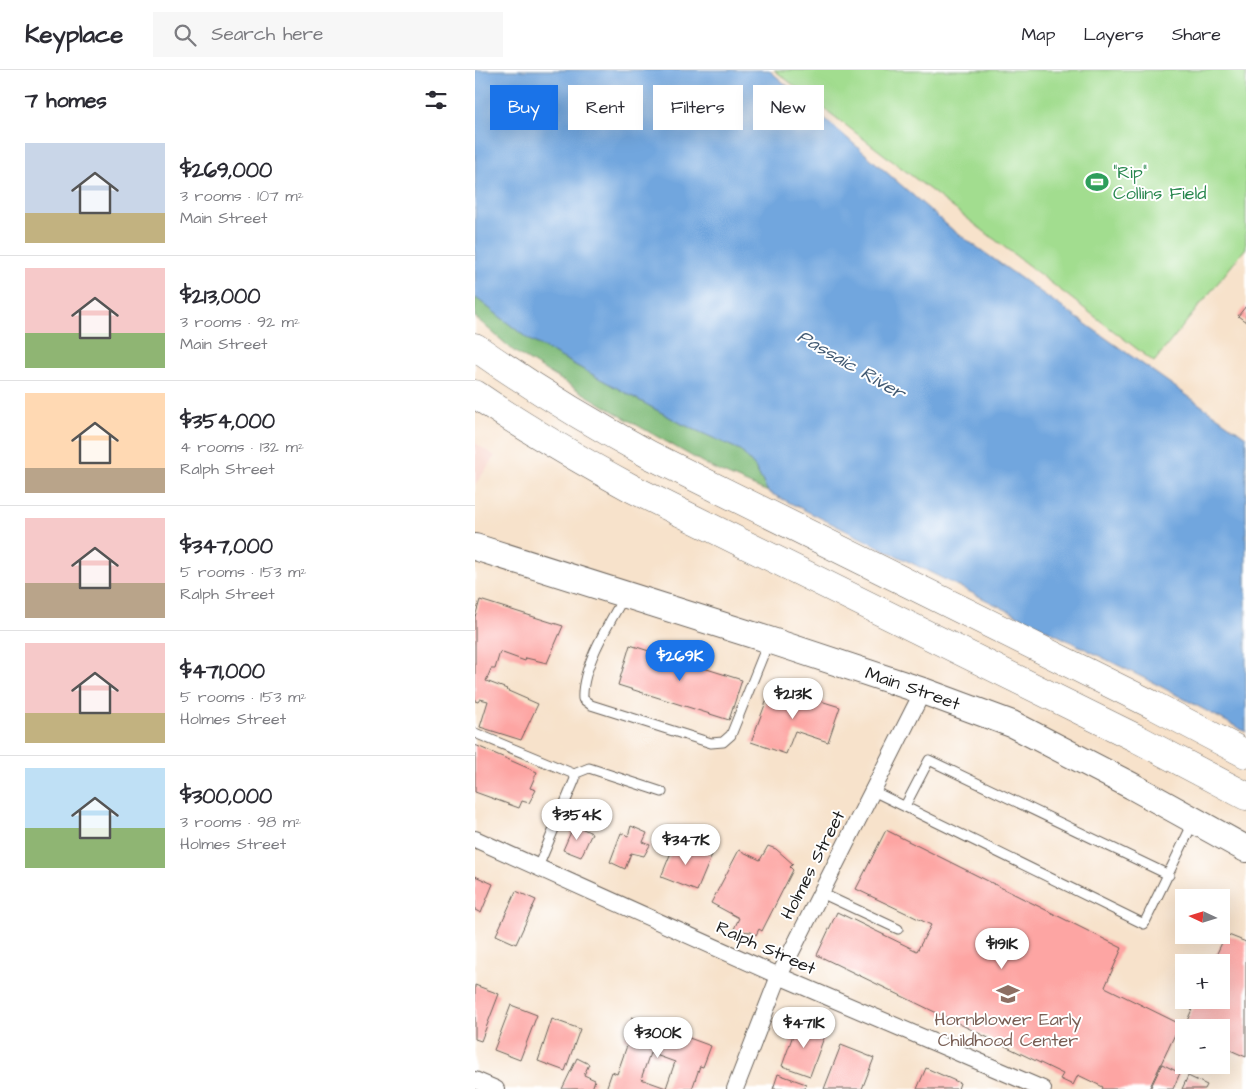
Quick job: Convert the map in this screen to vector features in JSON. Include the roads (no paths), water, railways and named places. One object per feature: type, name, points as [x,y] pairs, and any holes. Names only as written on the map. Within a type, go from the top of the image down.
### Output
[{"type":"highway","points":[[475,347],[590,423],[650,455],[1153,705],[1246,754]]},
{"type":"highway","points":[[475,394],[571,456],[633,489],[1136,738],[1246,796]]},
{"type":"main road","name":"Main Street","points":[[476,551],[625,594],[769,640],[923,691],[1011,724],[1075,756],[1246,849]]},
{"type":"street","name":"Holmes Street","points":[[735,1089],[779,976],[923,691]]},
{"type":"street","name":"Ralph Street","points":[[475,839],[779,976],[1043,1089]]},
{"type":"street","points":[[475,1080],[496,1089]]},
{"type":"lane","points":[[625,594],[601,638],[582,690],[583,699],[591,705],[600,708],[711,743],[723,742],[731,735],[769,640]]},
{"type":"lane","points":[[475,733],[574,774],[589,768],[662,792]]},
{"type":"lane","points":[[905,806],[929,760],[1169,875]]},
{"type":"lane","points":[[538,867],[575,779],[574,774]]},
{"type":"lane","points":[[873,791],[1144,924],[1195,821]]},
{"type":"lane","points":[[821,893],[898,929]]},
{"type":"water","name":"Passaic River","points":[[475,70],[769,70],[786,85],[753,85],[753,130],[824,130],[824,118],[954,231],[1246,437],[1246,732],[1158,685],[768,492],[755,467],[740,450],[682,424],[528,339],[475,297]]},
{"type":"place","name":"\"Rip\" Collins Field","points":[[1097,182]]},
{"type":"place","name":"Hornblower Early Childhood Center","points":[[1008,994]]}]
